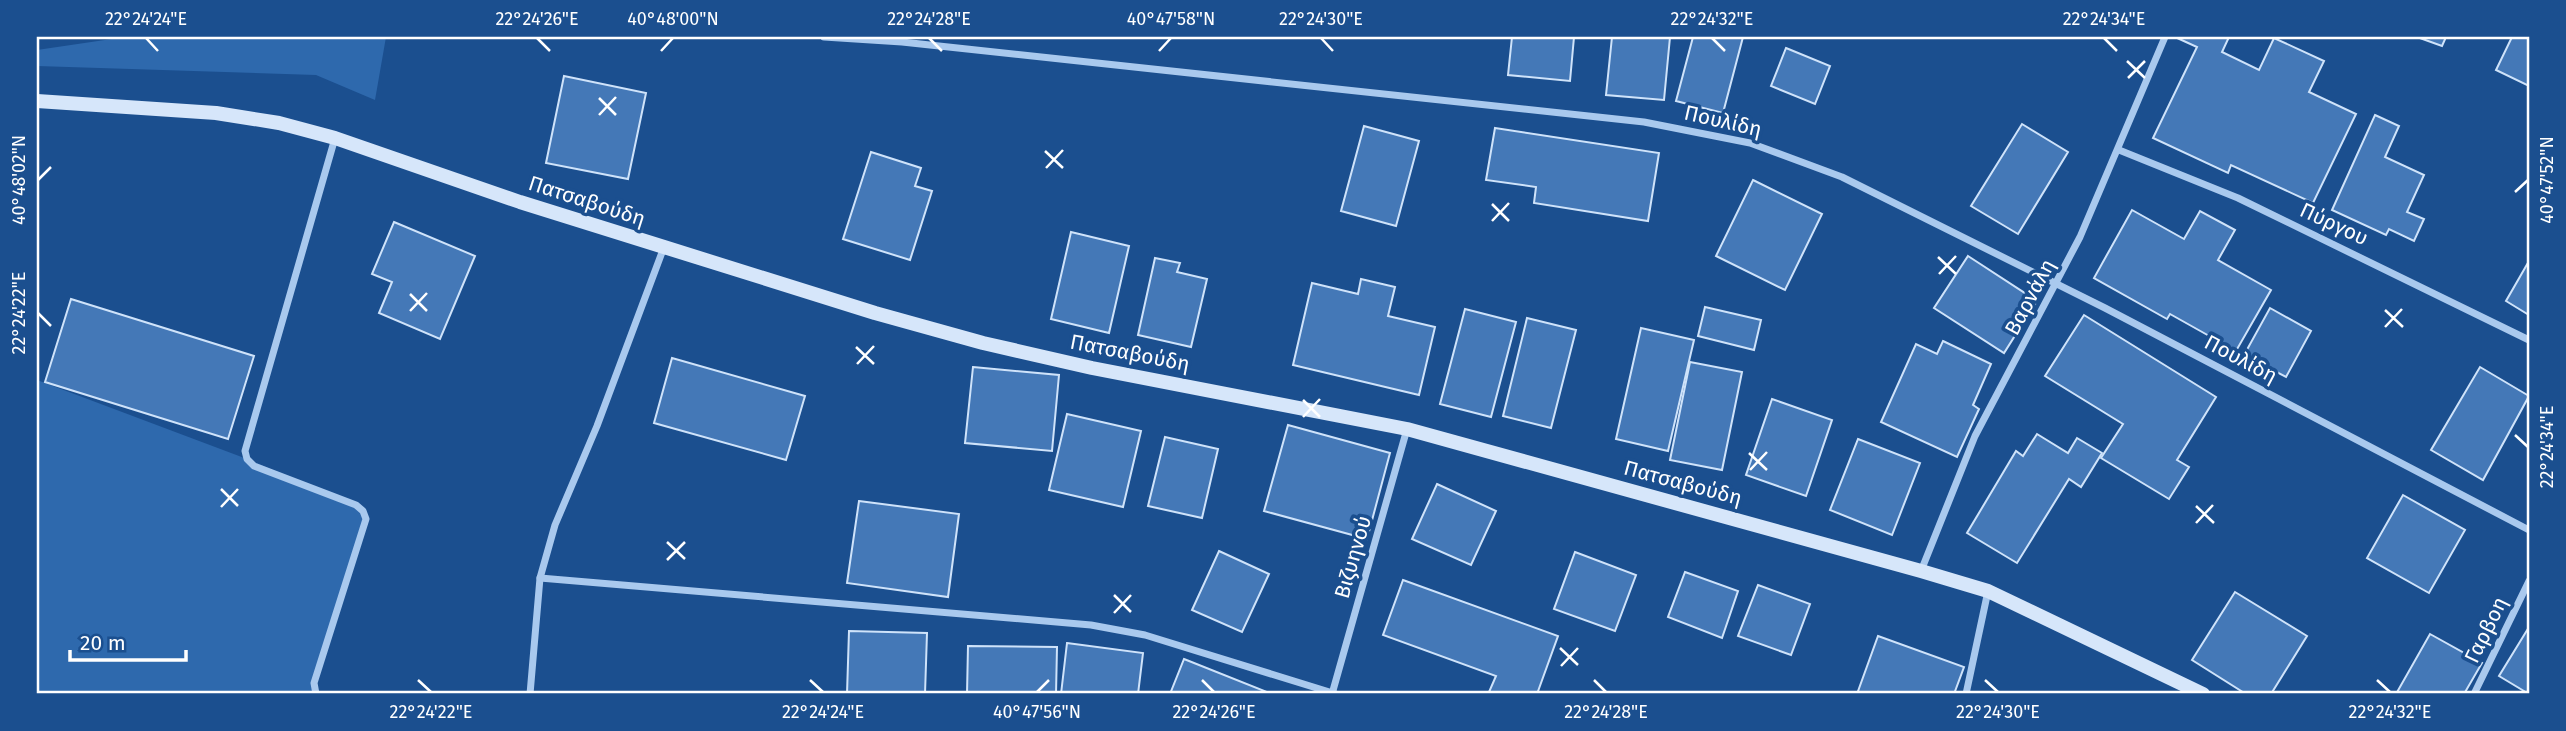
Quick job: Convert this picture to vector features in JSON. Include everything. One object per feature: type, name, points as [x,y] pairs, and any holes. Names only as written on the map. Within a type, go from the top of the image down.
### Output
[{"type":"street","name":"Πουλίδη","points":[[824,37],[902,42],[1644,122],[1750,143],[1842,177],[2057,285],[2529,530]]},
{"type":"street","name":"Βαρνάλη","points":[[1921,570],[1975,436],[2057,285],[2119,149],[2165,37]]},
{"type":"street","name":"Πατσαβούδη","points":[[37,101],[216,113],[279,123],[335,138],[520,202],[875,313],[983,343],[1092,368],[1407,429],[1921,570],[1988,592],[2203,694]]},
{"type":"street","points":[[316,694],[314,683],[366,519],[363,511],[356,505],[254,466],[247,459],[245,451],[335,138]]},
{"type":"street","name":"Πύργου","points":[[2119,149],[2238,198],[2529,340]]},
{"type":"street","points":[[530,694],[540,578],[558,515],[597,426],[664,247]]},
{"type":"street","name":"Βιζυηνού","points":[[1333,694],[1407,429]]},
{"type":"street","points":[[540,578],[1091,625],[1145,635],[1333,694]]},
{"type":"street","name":"Γαρβοη","points":[[2474,694],[2529,581]]},
{"type":"street","points":[[1966,694],[1988,592]]},
{"type":"shaded area","points":[[125,37],[386,37],[375,100],[316,75],[37,66],[37,50]]},
{"type":"shaded area","points":[[37,380],[247,459],[356,505],[366,519],[314,683],[316,694],[37,694]]},
{"type":"building","points":[[1512,37],[1574,37],[1570,81],[1508,75]]},
{"type":"building","points":[[1612,37],[1670,37],[1664,100],[1606,95]]},
{"type":"building","points":[[1693,37],[1743,37],[1723,113],[1676,101]]},
{"type":"building","points":[[2175,37],[2229,37],[2222,52],[2259,70],[2274,38],[2324,61],[2309,92],[2356,114],[2313,203],[2231,165],[2228,173],[2153,138],[2197,47]]},
{"type":"building","points":[[2417,37],[2446,37],[2442,46]]},
{"type":"building","points":[[2512,37],[2529,37],[2529,86],[2496,70]]},
{"type":"building","points":[[1786,48],[1830,66],[1815,104],[1771,86]]},
{"type":"building","points":[[564,76],[646,93],[628,179],[546,163]]},
{"type":"building","points":[[2375,115],[2399,126],[2385,157],[2424,175],[2407,212],[2424,219],[2414,241],[2389,229],[2386,235],[2332,210]]},
{"type":"building","points":[[2022,124],[2068,152],[2018,234],[1971,206]]},
{"type":"building","points":[[1364,126],[1419,141],[1396,226],[1341,211]]},
{"type":"building","points":[[1495,128],[1659,153],[1648,221],[1534,203],[1536,187],[1486,180]]},
{"type":"building","points":[[871,152],[921,168],[915,186],[932,191],[910,260],[843,239]]},
{"type":"building","points":[[1753,180],[1822,214],[1785,290],[1716,256]]},
{"type":"building","points":[[2132,210],[2184,239],[2200,211],[2235,230],[2218,260],[2271,290],[2236,351],[2170,314],[2167,319],[2094,278]]},
{"type":"building","points":[[394,222],[475,256],[440,339],[379,313],[392,282],[372,274]]},
{"type":"building","points":[[1071,232],[1129,246],[1109,333],[1051,319]]},
{"type":"building","points":[[1968,256],[2037,301],[2004,353],[1934,308]]},
{"type":"building","points":[[1155,258],[1180,263],[1177,272],[1207,279],[1191,347],[1138,335]]},
{"type":"building","points":[[2529,261],[2529,315],[2506,301]]},
{"type":"building","points":[[1361,279],[1395,287],[1388,316],[1435,327],[1419,395],[1293,365],[1312,283],[1358,294]]},
{"type":"building","points":[[71,299],[254,356],[228,439],[45,382]]},
{"type":"building","points":[[1705,307],[1761,320],[1754,350],[1698,336]]},
{"type":"building","points":[[2270,308],[2311,331],[2286,377],[2244,355]]},
{"type":"building","points":[[1465,309],[1516,322],[1491,417],[1440,404]]},
{"type":"building","points":[[2084,315],[2216,397],[2177,460],[2189,467],[2169,499],[2101,458],[2123,424],[2045,376]]},
{"type":"building","points":[[1527,318],[1576,330],[1551,428],[1503,416]]},
{"type":"building","points":[[1641,328],[1694,340],[1668,451],[1616,439]]},
{"type":"building","points":[[1943,341],[1991,364],[1973,405],[1979,409],[1957,457],[1881,422],[1916,344],[1937,354]]},
{"type":"building","points":[[672,358],[805,396],[786,460],[654,423]]},
{"type":"building","points":[[1690,362],[1742,372],[1722,470],[1670,460]]},
{"type":"building","points":[[973,367],[1059,375],[1052,451],[965,443]]},
{"type":"building","points":[[2480,367],[2529,396],[2483,480],[2431,450]]},
{"type":"building","points":[[1772,399],[1832,420],[1806,496],[1746,475]]},
{"type":"building","points":[[1067,414],[1141,431],[1123,507],[1049,490]]},
{"type":"building","points":[[1288,425],[1390,453],[1367,539],[1264,511]]},
{"type":"building","points":[[2037,434],[2068,453],[2077,438],[2102,453],[2081,487],[2069,479],[2017,563],[1967,533],[2016,451],[2023,456]]},
{"type":"building","points":[[1165,437],[1218,449],[1202,518],[1148,506]]},
{"type":"building","points":[[1858,439],[1920,463],[1892,535],[1830,510]]},
{"type":"building","points":[[1437,484],[1496,511],[1471,565],[1412,539]]},
{"type":"building","points":[[2403,495],[2465,530],[2429,593],[2367,558]]},
{"type":"building","points":[[859,501],[959,514],[948,597],[847,583]]},
{"type":"building","points":[[1219,551],[1269,574],[1242,632],[1192,610]]},
{"type":"building","points":[[1575,552],[1636,575],[1615,631],[1554,609]]},
{"type":"building","points":[[1685,572],[1738,591],[1722,638],[1668,617]]},
{"type":"building","points":[[1403,580],[1558,636],[1537,694],[1489,692],[1496,676],[1383,635]]},
{"type":"building","points":[[1758,585],[1810,604],[1791,655],[1738,636]]},
{"type":"building","points":[[2235,592],[2307,636],[2271,694],[2246,694],[2192,660]]},
{"type":"building","points":[[2529,627],[2529,694],[2499,676]]},
{"type":"building","points":[[849,631],[927,633],[925,694],[847,694]]},
{"type":"building","points":[[2430,634],[2482,663],[2464,694],[2396,694]]},
{"type":"building","points":[[1878,636],[1964,667],[1954,694],[1857,694]]},
{"type":"building","points":[[1067,643],[1143,653],[1138,694],[1061,694]]},
{"type":"building","points":[[968,646],[1057,647],[1056,694],[967,694]]},
{"type":"building","points":[[1184,659],[1272,694],[1170,694]]}]
